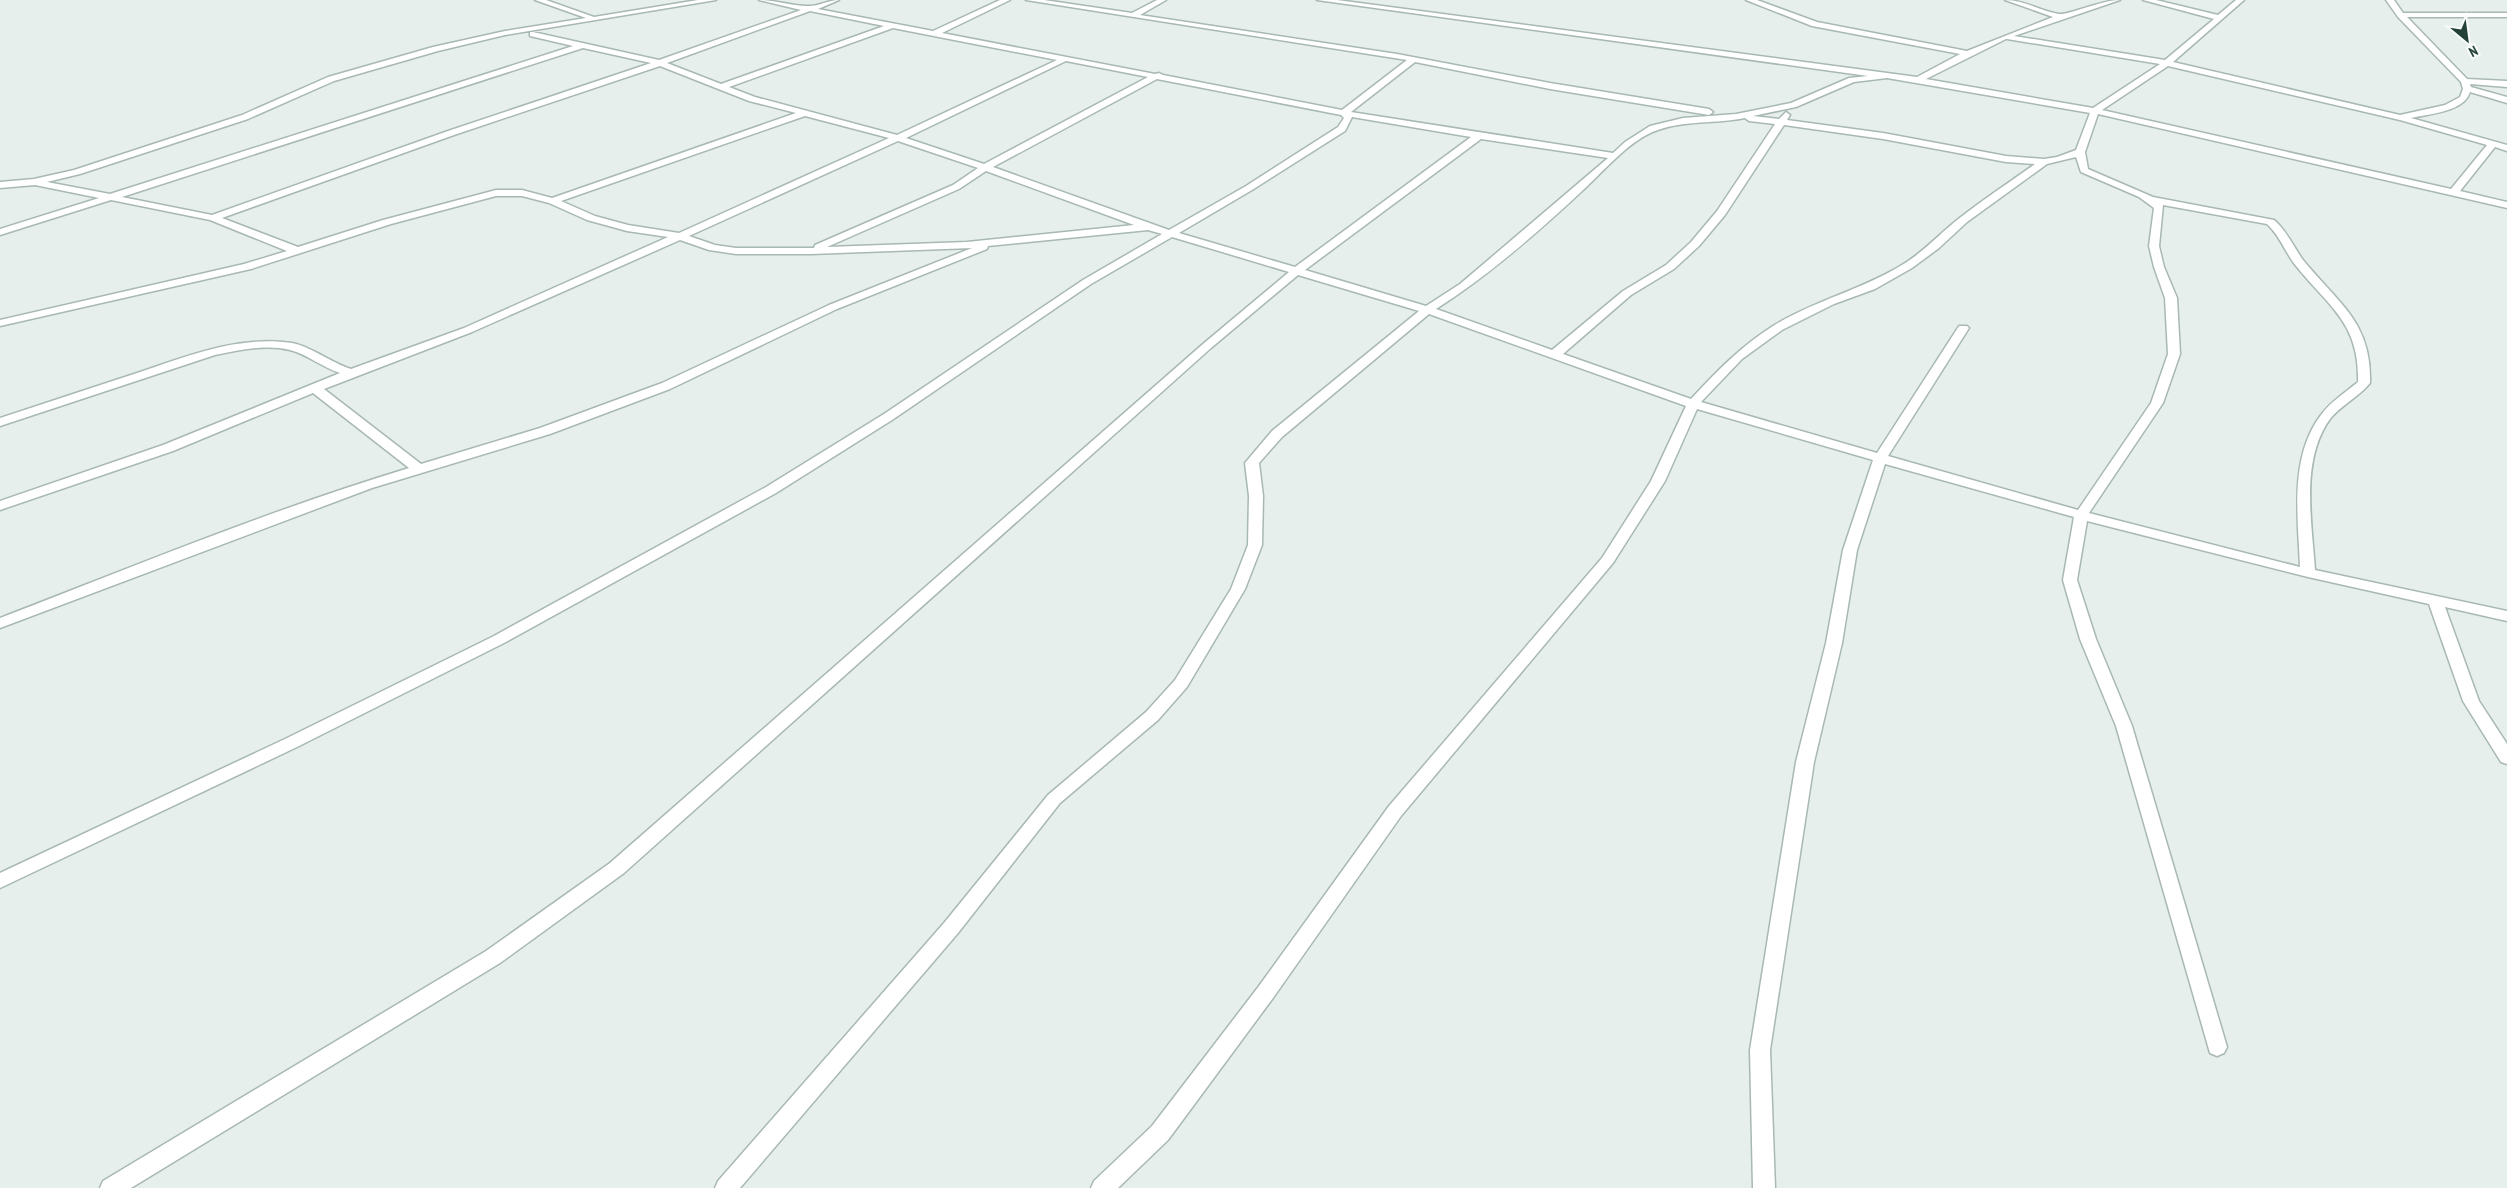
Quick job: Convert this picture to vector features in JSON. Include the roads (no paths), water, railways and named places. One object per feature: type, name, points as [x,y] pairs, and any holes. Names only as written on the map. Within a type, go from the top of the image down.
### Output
[{"type":"street","points":[[542,0],[597,19]]},
{"type":"street","points":[[3,186],[34,182],[77,172],[245,117],[331,79],[480,38],[712,0]]},
{"type":"street","points":[[763,0],[1159,75],[1344,113],[1479,136],[1615,156]]},
{"type":"street","points":[[213,218],[451,133],[660,63],[835,0]]},
{"type":"street","points":[[935,33],[1006,0]]},
{"type":"street","points":[[1030,0],[1414,59],[1550,86],[1736,117],[1883,136],[2006,159],[2044,162],[2059,160],[2080,152]]},
{"type":"street","points":[[1132,16],[1162,0]]},
{"type":"street","points":[[1321,0],[1918,80],[2095,111],[2507,204]]},
{"type":"street","points":[[1750,0],[1822,26],[1967,53]]},
{"type":"street","points":[[2009,0],[2058,16]]},
{"type":"street","points":[[1918,80],[1967,53],[2008,37],[2017,30],[2058,16],[2116,0]]},
{"type":"street","points":[[2148,0],[2220,18]]},
{"type":"street","points":[[2216,1047],[2124,726],[2088,639],[2070,580],[2081,515],[2157,403],[2174,354],[2171,298],[2158,267],[2154,246],[2159,207],[2141,193],[2092,175],[2084,170],[2080,152],[2095,111],[2167,63],[2240,0]]},
{"type":"street","points":[[2390,0],[2401,15],[2466,85],[2507,100]]},
{"type":"street","points":[[2401,15],[2507,15]]},
{"type":"street","points":[[721,87],[893,25]]},
{"type":"street","points":[[522,32],[660,63],[721,87],[802,114],[898,138],[985,167],[1148,227],[1298,270],[1427,310],[1693,404],[2081,515],[2308,573],[2507,616]]},
{"type":"street","points":[[2008,37],[2167,63],[2402,118],[2507,148]]},
{"type":"street","points":[[0,232],[112,198],[583,45]]},
{"type":"street","points":[[0,506],[168,448],[351,373],[468,330],[898,138],[1067,58]]},
{"type":"street","points":[[1344,113],[1414,59]]},
{"type":"street","points":[[811,251],[956,187],[985,167],[1159,75]]},
{"type":"street","points":[[726,1188],[950,928],[1054,799],[1152,716],[1181,683],[1238,589],[1256,545],[1256,496],[1252,463],[1277,434],[1427,310],[1464,286],[1577,191],[1628,144],[1653,128],[1683,121],[1736,117],[1793,105],[1852,80],[1886,76]]},
{"type":"street","points":[[2466,85],[2507,84]]},
{"type":"street","points":[[2402,118],[2448,107],[2464,98],[2466,85]]},
{"type":"street","points":[[1553,356],[1627,293],[1670,267],[1695,244],[1720,213],[1793,105]]},
{"type":"street","points":[[0,881],[282,747],[498,640],[771,490],[888,417],[1087,282],[1171,234],[1342,129],[1348,118],[1344,113]]},
{"type":"street","points":[[552,201],[802,114]]},
{"type":"street","points":[[111,1188],[493,957],[617,868],[938,585],[1128,413],[1298,270],[1479,136]]},
{"type":"street","points":[[2454,192],[2492,145]]},
{"type":"street","points":[[1102,1188],[1160,1133],[1266,992],[1394,811],[1608,560],[1658,481],[1693,404],[1738,356],[1778,328],[1830,302],[1870,287],[1908,266],[1935,246],[1963,220],[2044,162]]},
{"type":"street","points":[[34,182],[213,218],[298,251]]},
{"type":"street","points":[[0,323],[247,267],[412,215],[496,193],[522,193],[552,201],[591,218],[627,228],[678,236],[713,248],[736,251],[811,251],[995,242],[1148,227]]},
{"type":"street","points":[[2152,200],[2270,222],[2278,227],[2297,259],[2350,319],[2359,339],[2366,367],[2364,383],[2326,417],[2319,428],[2305,467],[2308,573]]},
{"type":"street","points":[[0,623],[220,538],[367,485],[545,431],[666,386],[833,307],[995,242]]},
{"type":"street","points":[[1764,1188],[1760,1050],[1805,762],[1834,643],[1850,550],[1880,458],[1963,328]]},
{"type":"street","points":[[0,422],[212,352],[244,345],[270,344],[294,347],[330,366],[351,373]]},
{"type":"street","points":[[316,388],[419,469]]},
{"type":"street","points":[[2435,600],[2471,700],[2507,758]]}]
